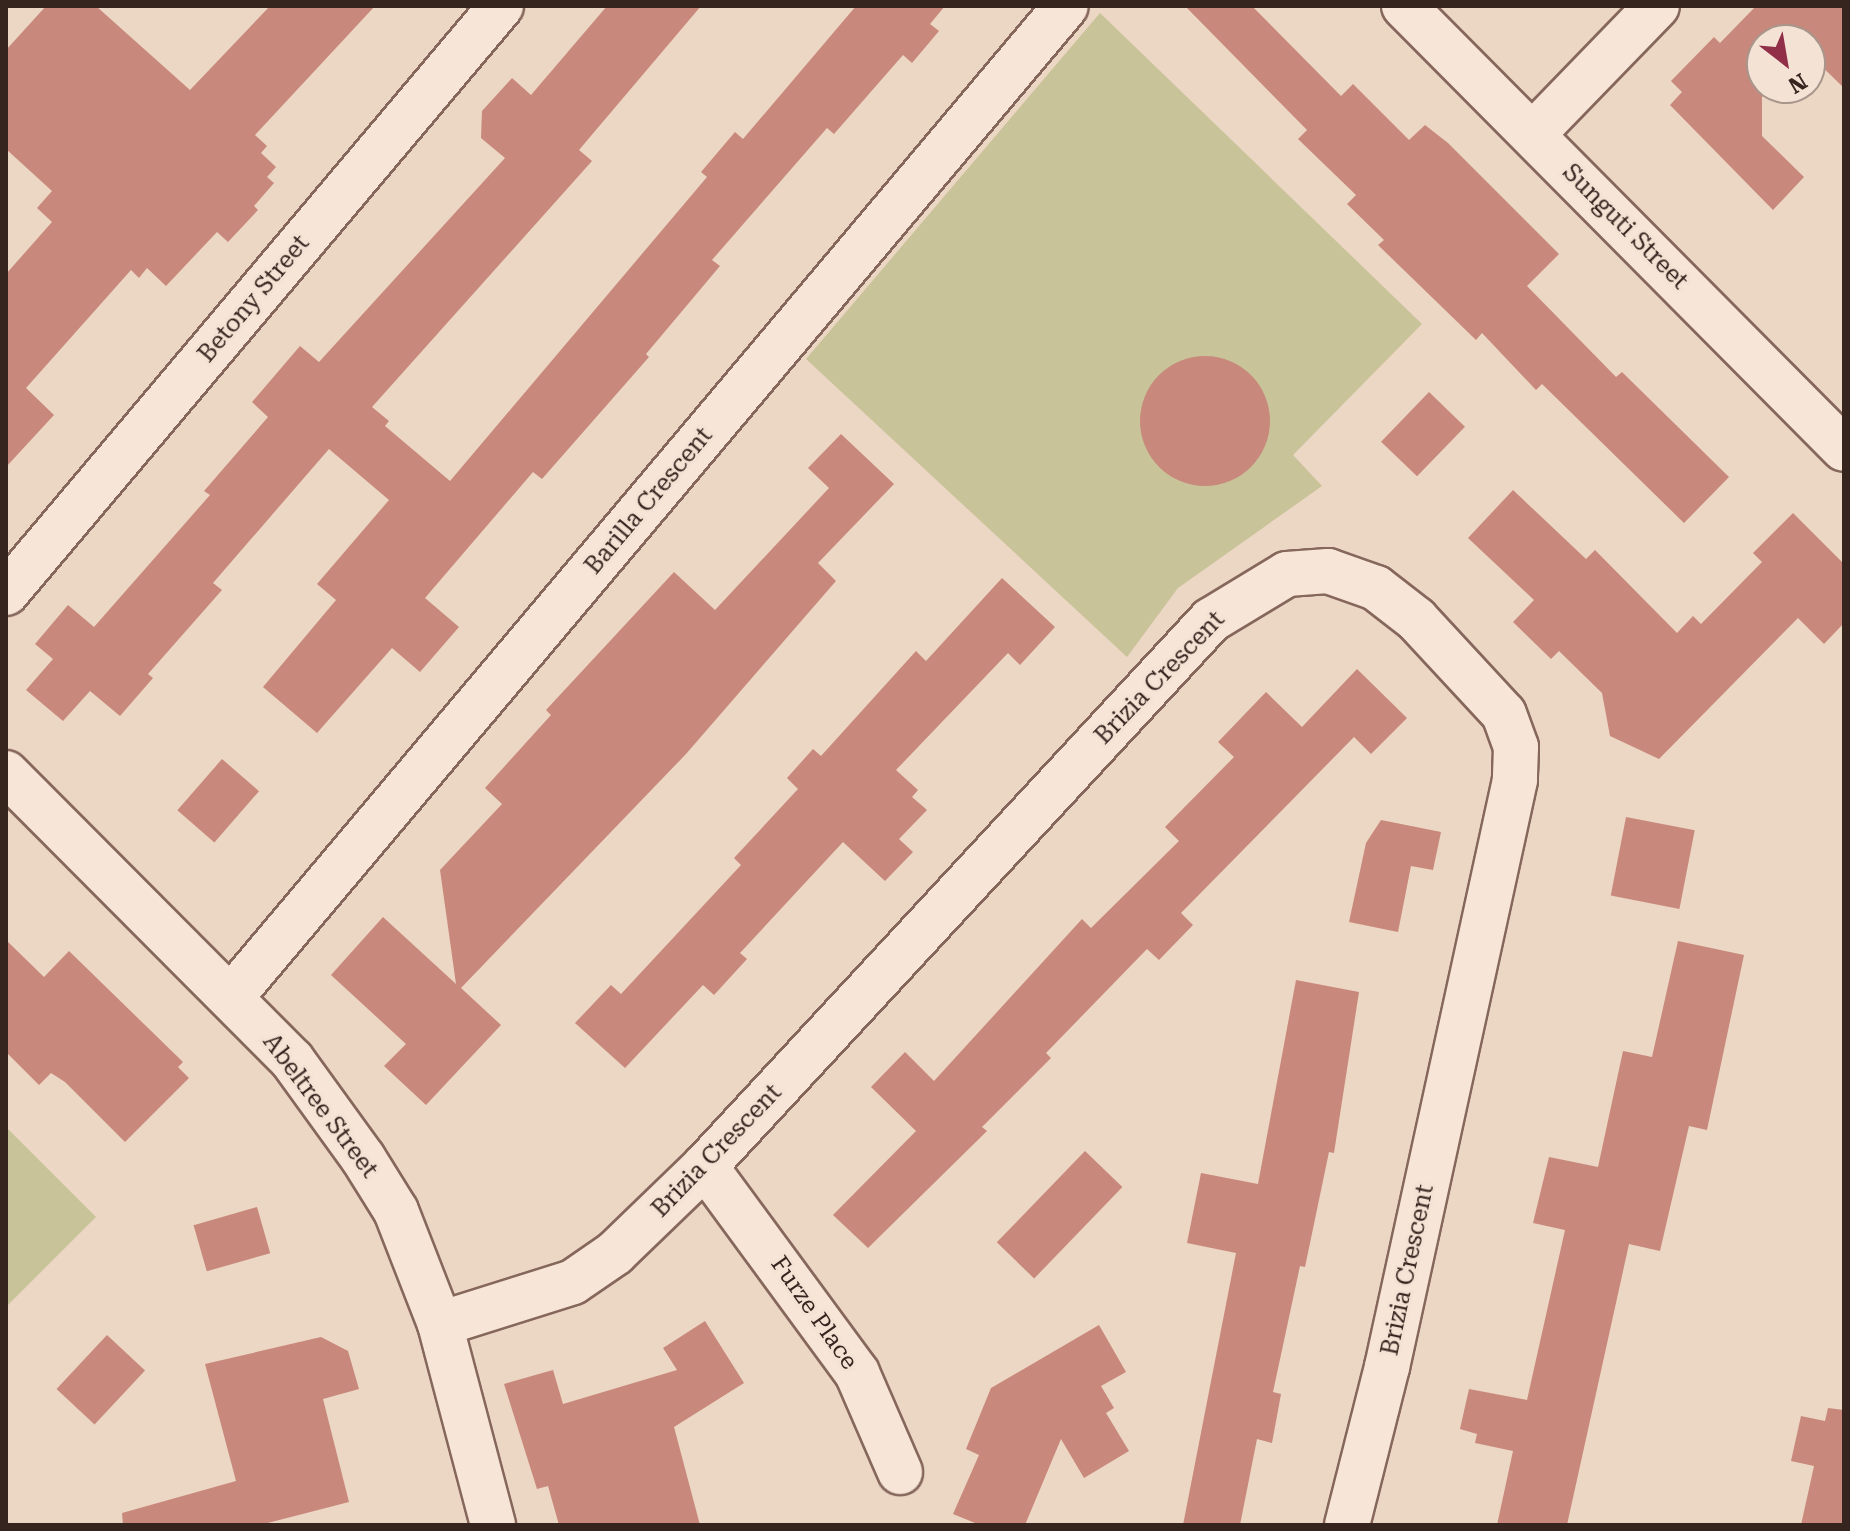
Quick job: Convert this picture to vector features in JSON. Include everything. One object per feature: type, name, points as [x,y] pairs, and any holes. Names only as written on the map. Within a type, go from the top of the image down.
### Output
[{"type":"street","name":"Betony Street","points":[[6,593],[501,6]]},
{"type":"street","name":"Barilla Crescent","points":[[232,996],[1066,6]]},
{"type":"street","name":"Sunguti Street","points":[[1404,6],[1844,449]]},
{"type":"street","points":[[1533,134],[1657,6]]},
{"type":"street","name":"Brizia Crescent","points":[[440,1324],[573,1282],[615,1253],[705,1166],[1211,620],[1287,574],[1328,571],[1376,588],[1416,619],[1504,714],[1516,747],[1515,780],[1387,1367],[1347,1525]]},
{"type":"street","name":"Abeltree Street","points":[[6,773],[232,996],[292,1060],[371,1171],[396,1211],[440,1324],[493,1525]]},
{"type":"street","name":"Furze Place","points":[[705,1166],[857,1373],[900,1472]]},
{"type":"shaded area","points":[[1100,13],[1422,324],[1293,455],[1322,486],[1178,588],[1127,657],[806,359]]},
{"type":"shaded area","points":[[6,1127],[96,1217],[6,1307]]},
{"type":"building","points":[[46,6],[96,6],[190,90],[270,6],[375,6],[255,135],[267,146],[261,153],[276,167],[267,177],[274,183],[254,206],[258,210],[228,242],[217,232],[166,286],[147,268],[139,278],[131,270],[26,388],[54,415],[6,467],[6,274],[52,222],[37,208],[52,191],[6,149],[6,50]]},
{"type":"building","points":[[607,6],[701,6],[579,150],[592,161],[372,407],[389,421],[385,426],[450,481],[707,177],[701,172],[735,132],[743,139],[856,6],[945,6],[930,24],[939,31],[912,63],[903,55],[834,134],[827,128],[712,260],[720,266],[646,354],[649,357],[542,479],[533,472],[425,598],[459,627],[420,672],[392,648],[317,733],[263,687],[336,600],[317,584],[389,500],[329,449],[213,583],[222,590],[148,674],[153,678],[120,716],[90,691],[63,721],[26,690],[53,659],[35,644],[68,605],[94,627],[210,495],[204,491],[268,417],[252,402],[300,346],[319,362],[505,158],[481,138],[482,111],[512,78],[531,95]]},
{"type":"building","points":[[1185,6],[1252,6],[1341,96],[1353,84],[1409,140],[1425,125],[1448,143],[1559,254],[1527,286],[1616,377],[1622,372],[1729,477],[1684,523],[1542,384],[1536,390],[1482,333],[1476,340],[1378,245],[1384,240],[1347,204],[1356,195],[1298,139],[1307,130]]},
{"type":"building","points":[[1756,6],[1844,6],[1844,88],[1826,71],[1826,24],[1746,24],[1746,104],[1762,104],[1762,136],[1804,177],[1773,210],[1670,105],[1682,92],[1671,81],[1714,37],[1720,43]]},
{"type":"building","points":[[1205,356],[1230,361],[1251,375],[1265,396],[1270,421],[1265,446],[1251,467],[1230,481],[1205,486],[1180,481],[1159,467],[1145,446],[1140,421],[1145,396],[1159,375],[1180,361]]},
{"type":"building","points":[[1429,392],[1465,427],[1417,476],[1381,442]]},
{"type":"building","points":[[841,434],[894,484],[818,563],[836,581],[686,754],[461,988],[501,1025],[426,1105],[384,1066],[406,1044],[331,975],[383,917],[456,984],[440,870],[502,804],[485,788],[551,715],[546,710],[674,572],[715,610],[829,488],[808,468]]},
{"type":"building","points":[[1513,490],[1586,559],[1595,550],[1677,633],[1693,616],[1701,624],[1762,562],[1753,553],[1793,513],[1844,564],[1844,623],[1824,644],[1798,618],[1659,759],[1610,736],[1602,693],[1559,651],[1551,659],[1513,622],[1534,600],[1468,538]]},
{"type":"building","points":[[1002,578],[1055,627],[1020,665],[1008,653],[896,770],[918,790],[912,797],[927,810],[899,839],[913,852],[885,881],[843,842],[740,953],[747,959],[714,995],[703,985],[625,1068],[575,1023],[611,985],[621,994],[741,865],[734,858],[798,789],[787,778],[813,749],[821,756],[916,651],[926,661]]},
{"type":"building","points":[[1357,669],[1407,718],[1371,754],[1354,737],[1181,913],[1193,925],[1159,960],[1147,949],[1046,1053],[1051,1058],[982,1127],[987,1131],[868,1248],[833,1215],[916,1131],[871,1087],[905,1052],[934,1081],[1082,919],[1091,928],[1179,841],[1165,827],[1234,757],[1218,742],[1266,692],[1302,727]]},
{"type":"building","points":[[222,759],[259,791],[214,842],[177,810]]},
{"type":"building","points":[[1626,817],[1695,830],[1679,909],[1611,896]]},
{"type":"building","points":[[1381,820],[1441,832],[1433,870],[1411,866],[1398,932],[1349,922],[1366,843]]},
{"type":"building","points":[[6,940],[44,977],[69,951],[183,1062],[178,1067],[189,1078],[125,1142],[65,1082],[51,1073],[39,1085],[6,1052]]},
{"type":"building","points":[[1678,941],[1744,955],[1707,1130],[1689,1126],[1660,1251],[1629,1244],[1567,1525],[1497,1525],[1513,1451],[1475,1443],[1477,1434],[1460,1429],[1469,1389],[1527,1400],[1565,1230],[1533,1223],[1549,1157],[1598,1167],[1623,1051],[1652,1057]]},
{"type":"building","points":[[1296,980],[1359,992],[1334,1153],[1329,1152],[1305,1267],[1300,1266],[1273,1392],[1281,1394],[1272,1443],[1257,1439],[1240,1525],[1183,1525],[1236,1253],[1187,1243],[1201,1173],[1258,1184]]},
{"type":"building","points":[[1085,1151],[1122,1187],[1034,1278],[997,1242]]},
{"type":"building","points":[[257,1207],[270,1253],[207,1271],[194,1225]]},
{"type":"building","points":[[705,1321],[744,1383],[674,1427],[700,1525],[559,1525],[548,1486],[537,1489],[504,1384],[553,1370],[563,1404],[677,1370],[663,1348]]},
{"type":"building","points":[[1099,1325],[1126,1372],[1101,1386],[1114,1408],[1106,1413],[1129,1451],[1084,1478],[1061,1439],[1025,1525],[980,1525],[953,1514],[979,1455],[966,1449],[991,1388]]},
{"type":"building","points":[[107,1335],[145,1370],[95,1425],[57,1389]]},
{"type":"building","points":[[321,1337],[348,1351],[359,1389],[323,1399],[349,1502],[260,1525],[123,1525],[122,1513],[236,1481],[205,1364]]},
{"type":"building","points":[[1828,1408],[1844,1410],[1844,1525],[1801,1525],[1814,1466],[1791,1461],[1801,1416],[1825,1421]]}]
